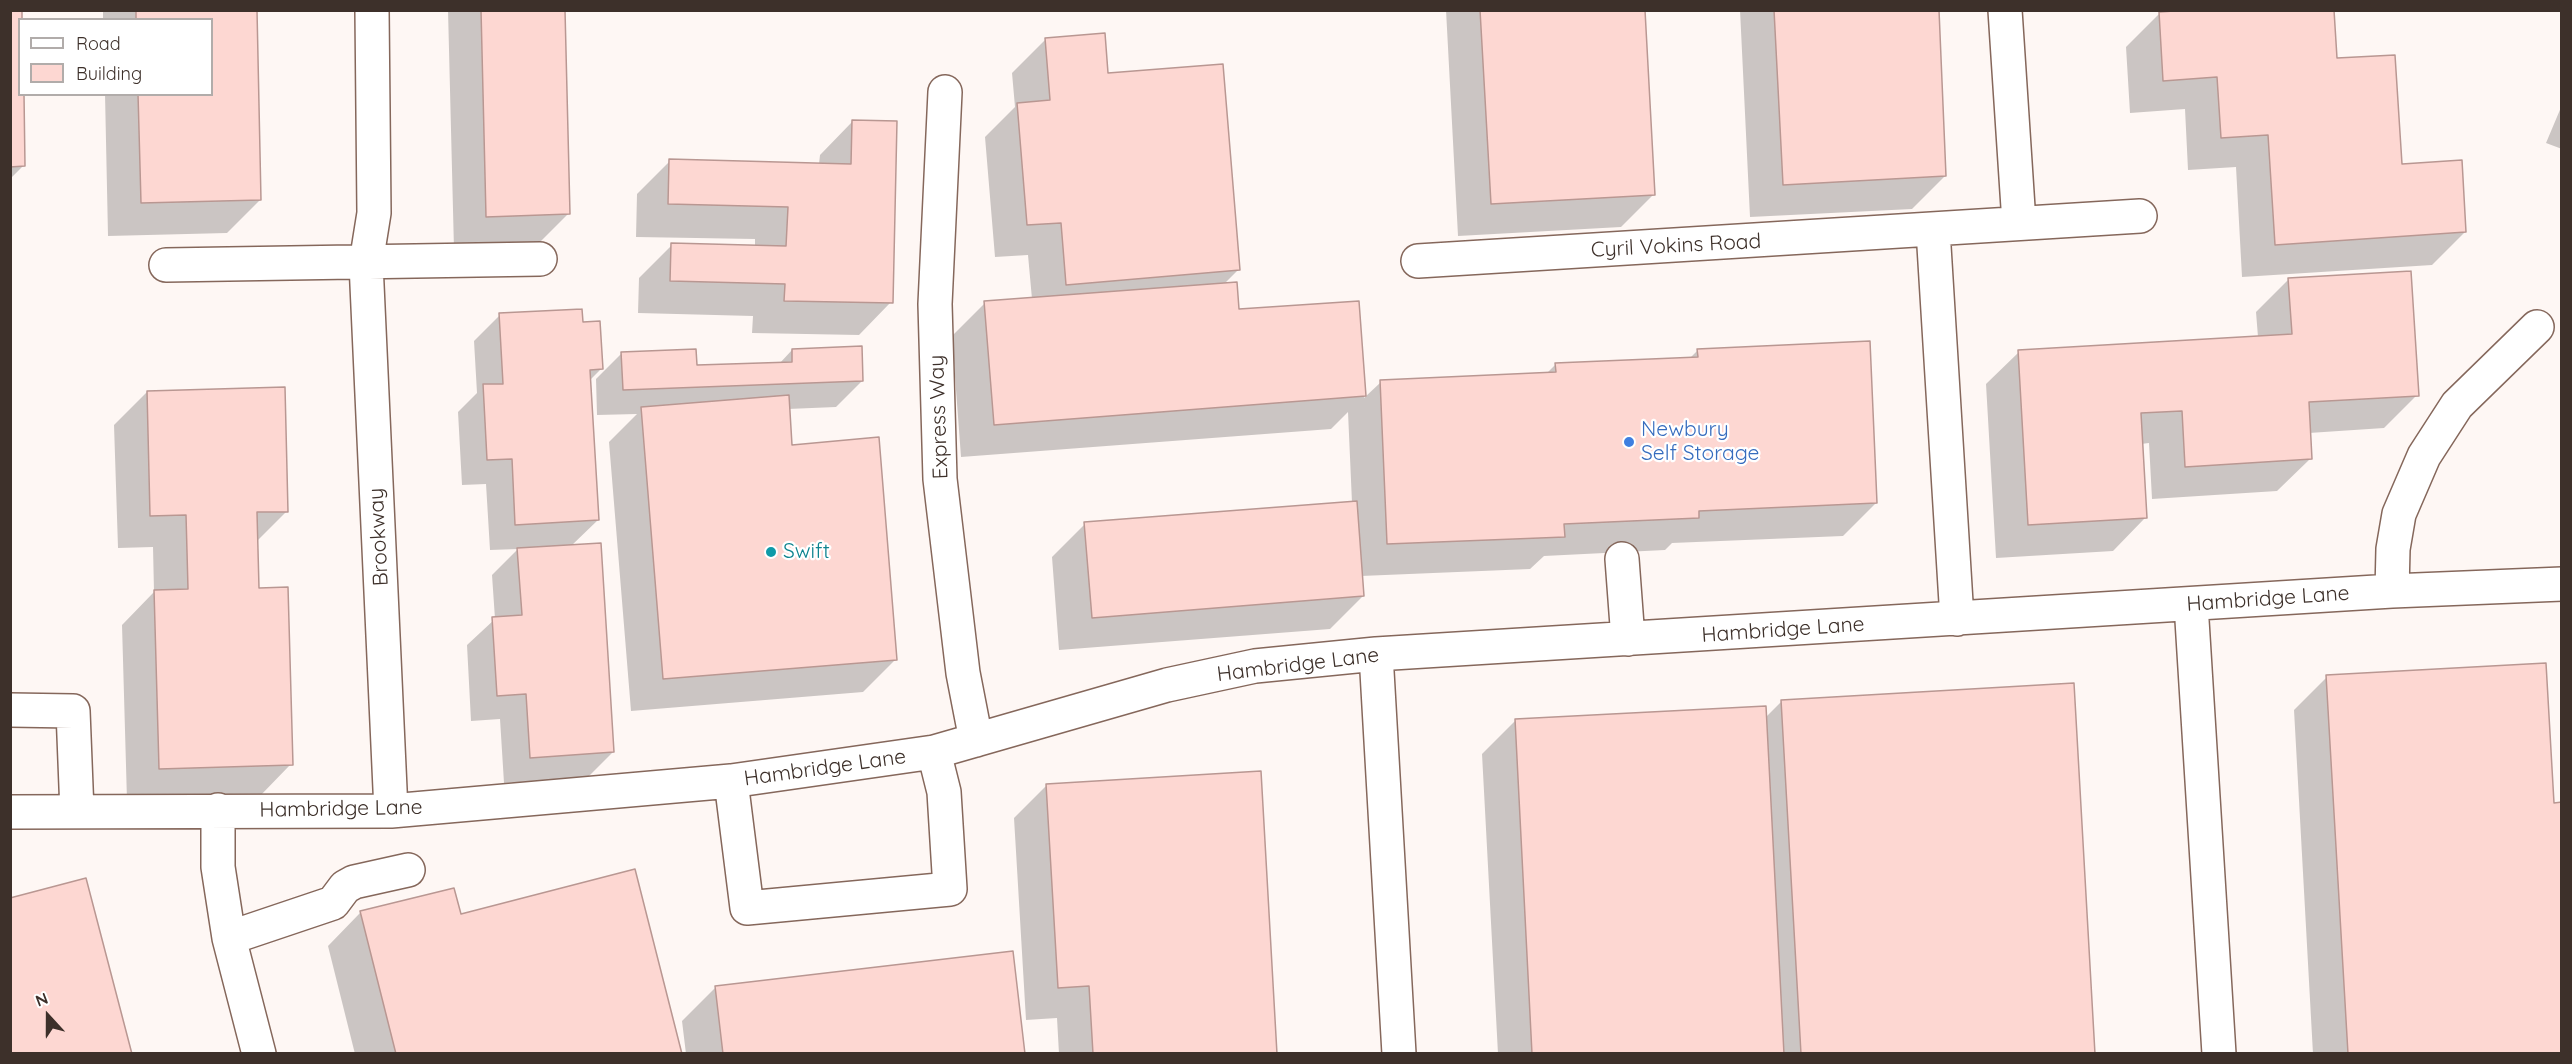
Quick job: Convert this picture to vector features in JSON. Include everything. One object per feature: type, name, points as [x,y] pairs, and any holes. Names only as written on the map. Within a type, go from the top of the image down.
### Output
[{"type":"street","name":"Brookway","points":[[372,10],[374,213],[366,263],[391,811]]},
{"type":"street","points":[[2005,10],[2019,224]]},
{"type":"street","name":"Express Way","points":[[945,92],[935,303],[939,479],[963,673],[976,740]]},
{"type":"street","name":"Cyril Vokins Road","points":[[1418,261],[2140,216]]},
{"type":"street","points":[[1933,230],[1957,619]]},
{"type":"street","points":[[166,265],[540,259]]},
{"type":"street","points":[[2392,591],[2393,549],[2399,514],[2424,456],[2457,405],[2537,327]]},
{"type":"street","points":[[1622,559],[1628,639]]},
{"type":"street","name":"Hambridge Lane","points":[[10,812],[391,811],[731,782],[934,753],[1167,685],[1244,669],[1376,654],[2392,591],[2562,584]]},
{"type":"street","points":[[2191,604],[2219,1053]]},
{"type":"street","points":[[1376,654],[1400,1053]]},
{"type":"street","points":[[10,710],[73,711],[77,812]]},
{"type":"street","points":[[731,782],[747,908],[950,889],[944,792],[934,753]]},
{"type":"street","points":[[218,810],[218,867],[229,938],[259,1053]]},
{"type":"street","points":[[229,938],[333,903],[345,887],[354,882],[408,870]]},
{"type":"building","points":[[10,10],[22,10],[22,18],[18,18],[18,96],[24,96],[25,166],[10,167]]},
{"type":"building","points":[[136,10],[257,10],[261,200],[141,203],[138,96],[213,96],[213,18],[136,18]]},
{"type":"building","points":[[481,10],[565,10],[570,214],[486,217]]},
{"type":"building","points":[[1480,10],[1645,10],[1655,195],[1491,204]]},
{"type":"building","points":[[1774,10],[1939,10],[1946,176],[1783,185]]},
{"type":"building","points":[[2334,10],[2337,58],[2395,55],[2402,164],[2462,160],[2466,232],[2275,245],[2268,135],[2221,138],[2217,77],[2163,81],[2159,12]]},
{"type":"building","points":[[1105,33],[1108,73],[1223,64],[1240,270],[1066,285],[1061,223],[1027,225],[1017,103],[1050,100],[1045,38]]},
{"type":"building","points":[[852,120],[897,121],[893,303],[784,301],[785,284],[670,281],[671,243],[786,246],[788,207],[668,204],[669,159],[851,164]]},
{"type":"building","points":[[2411,271],[2419,396],[2309,402],[2312,459],[2185,467],[2182,411],[2141,413],[2147,518],[2028,525],[2018,350],[2292,334],[2288,278]]},
{"type":"building","points":[[1237,282],[1239,309],[1359,301],[1366,396],[994,425],[984,301]]},
{"type":"building","points":[[582,309],[583,322],[600,321],[603,369],[590,370],[599,520],[515,525],[512,459],[487,460],[483,384],[503,384],[499,313]]},
{"type":"building","name":"Newbury Self Storage","points":[[1870,341],[1877,503],[1699,511],[1699,518],[1564,524],[1565,537],[1387,544],[1380,380],[1556,372],[1555,363],[1698,357],[1697,349]]},
{"type":"building","points":[[862,346],[863,381],[623,390],[621,352],[696,349],[697,365],[792,362],[792,349]]},
{"type":"building","points":[[285,387],[288,512],[257,512],[259,588],[288,587],[293,765],[159,769],[154,590],[188,589],[186,515],[150,516],[147,391]]},
{"type":"building","name":"Swift","points":[[789,395],[792,445],[879,437],[897,660],[663,679],[641,407]]},
{"type":"building","points":[[1357,501],[1364,596],[1092,618],[1084,522]]},
{"type":"building","points":[[601,543],[614,752],[530,758],[526,694],[497,696],[492,617],[522,615],[517,548]]},
{"type":"building","points":[[2546,663],[2554,803],[2562,802],[2562,1054],[2348,1054],[2326,675]]},
{"type":"building","points":[[2074,683],[2095,1054],[1801,1054],[1781,700]]},
{"type":"building","points":[[1766,706],[1784,1054],[1532,1054],[1515,719]]},
{"type":"building","points":[[1261,771],[1277,1054],[1093,1054],[1089,986],[1058,988],[1046,784]]},
{"type":"building","points":[[635,869],[682,1054],[396,1054],[360,911],[454,888],[461,914]]},
{"type":"building","points":[[86,878],[132,1054],[10,1054],[10,898]]},
{"type":"building","points":[[1013,951],[1025,1054],[723,1054],[715,986]]},
{"type":"place","name":"Newbury Self Storage","points":[[1629,442]]},
{"type":"place","name":"Swift","points":[[771,552]]}]
